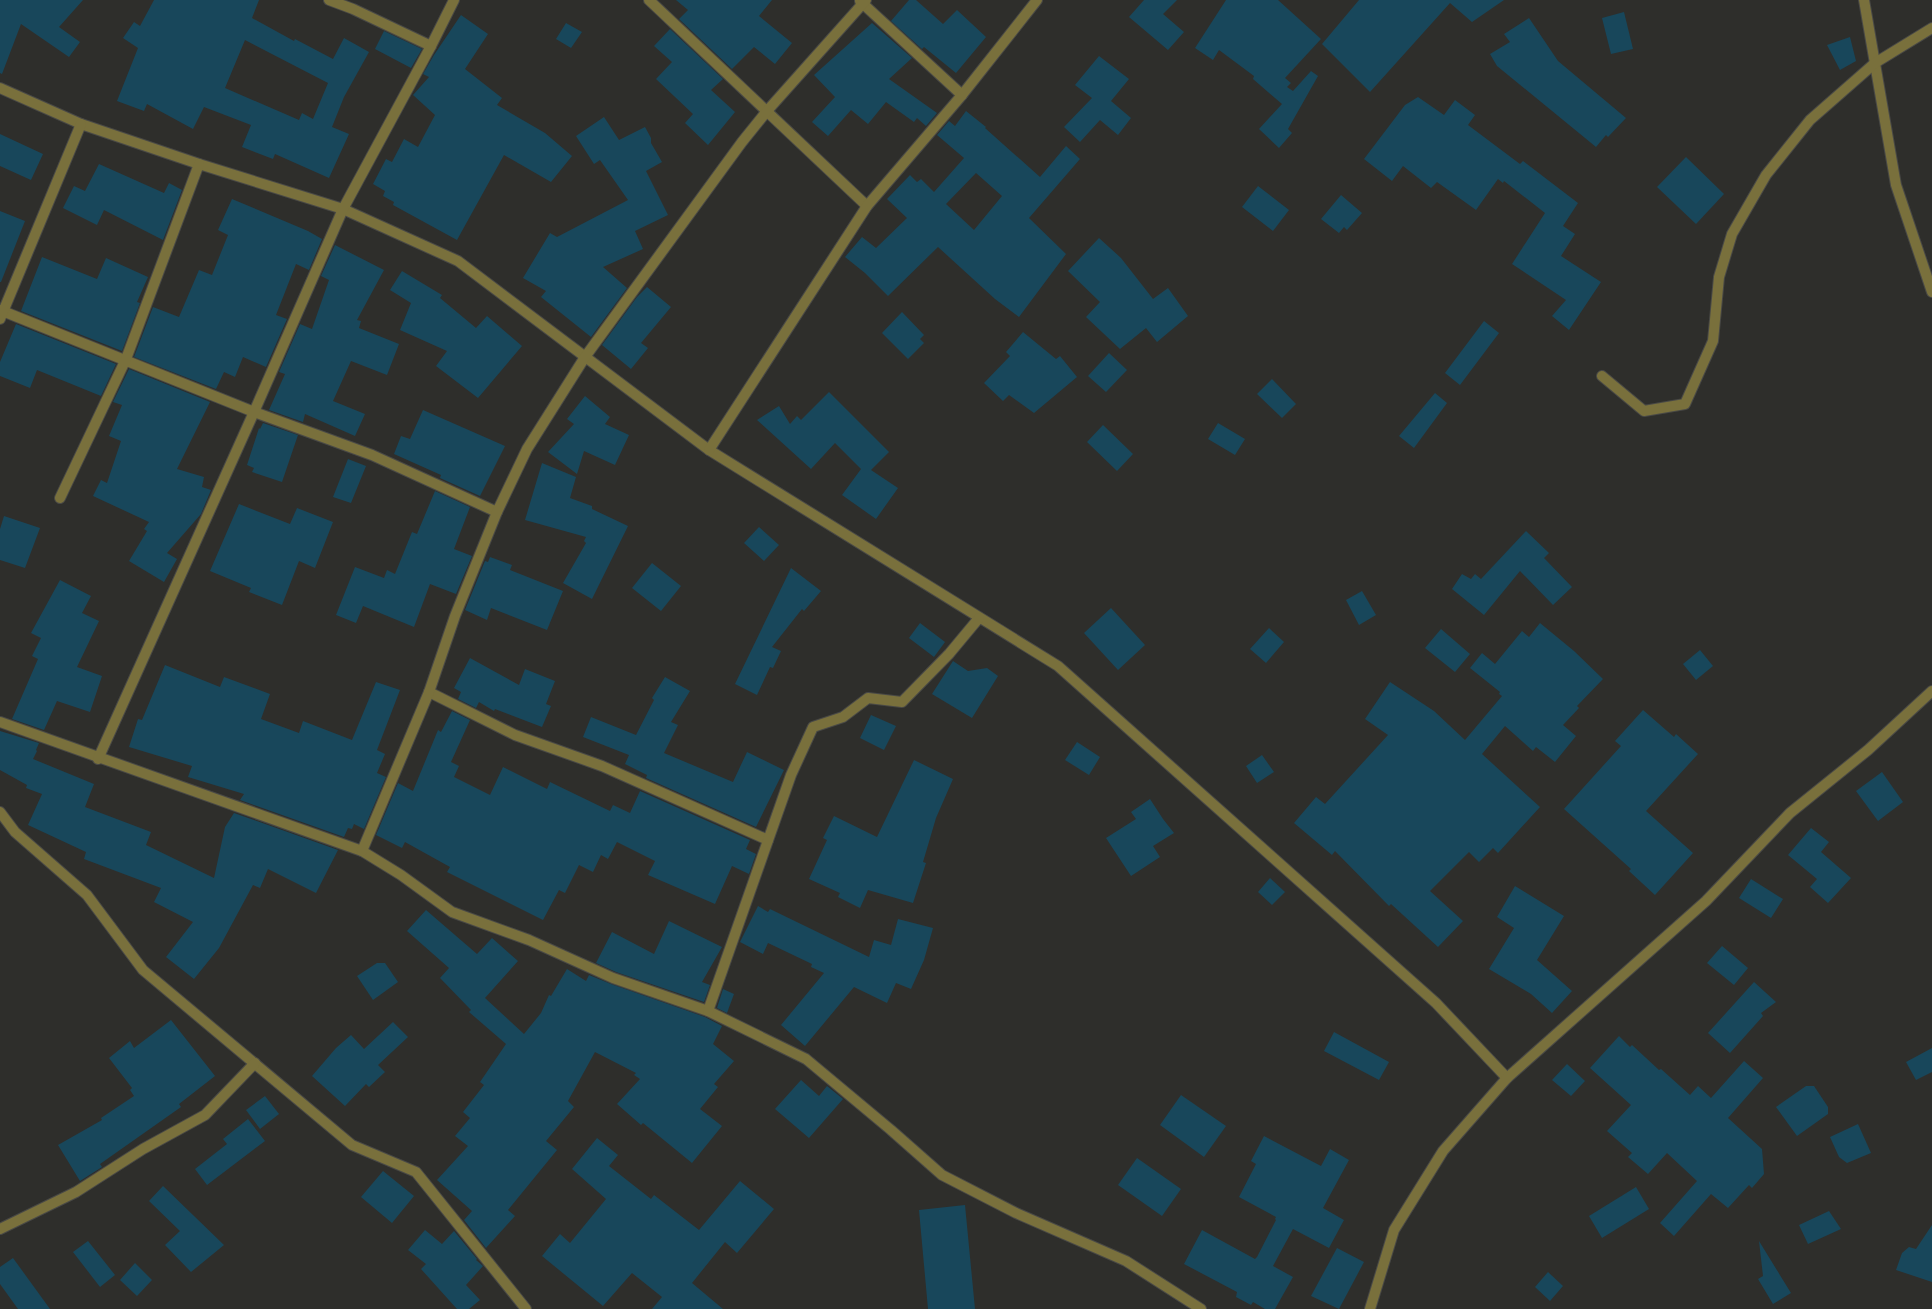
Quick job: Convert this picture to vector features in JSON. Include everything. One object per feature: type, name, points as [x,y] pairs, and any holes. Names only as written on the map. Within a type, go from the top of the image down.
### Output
[{"type":"street","points":[[329,0],[353,9],[431,46]]},
{"type":"street","points":[[98,759],[343,209],[454,0]]},
{"type":"street","points":[[649,0],[867,206]]},
{"type":"street","points":[[709,450],[867,206],[962,95],[1037,0]]},
{"type":"street","points":[[1864,0],[1896,185],[1932,292]]},
{"type":"street","points":[[362,851],[430,692],[455,616],[497,512],[527,449],[585,357],[767,111],[863,1],[962,95]]},
{"type":"street","points":[[1602,376],[1644,411],[1685,404],[1713,342],[1719,277],[1732,234],[1766,175],[1810,120],[1875,63],[1932,28]]},
{"type":"street","points":[[0,88],[81,124],[199,164],[343,209],[458,261],[709,450],[1058,666],[1436,1003],[1507,1078]]},
{"type":"street","points":[[81,124],[1,314],[126,359],[254,412],[372,455],[497,512]]},
{"type":"street","points":[[60,498],[126,359],[199,164]]},
{"type":"street","points":[[708,1011],[791,775],[813,727],[843,717],[868,698],[902,702],[949,654],[979,618]]},
{"type":"street","points":[[1370,1309],[1394,1230],[1443,1151],[1507,1078],[1706,901],[1790,813],[1868,750],[1932,691]]},
{"type":"street","points":[[430,692],[515,735],[602,766],[768,840]]},
{"type":"street","points":[[0,722],[98,759],[362,851],[401,875],[452,912],[529,940],[613,978],[708,1011],[806,1059],[942,1175],[1016,1213],[1126,1260],[1201,1309]]},
{"type":"street","points":[[0,812],[15,832],[87,895],[143,970],[352,1145],[416,1172],[526,1309]]},
{"type":"street","points":[[0,1229],[76,1192],[144,1149],[205,1116],[255,1063]]},
{"type":"building","points":[[0,0],[83,0],[59,27],[80,42],[69,57],[21,24],[2,74],[0,73]]},
{"type":"building","points":[[154,0],[259,0],[252,18],[294,41],[295,39],[333,59],[344,38],[369,52],[344,97],[332,127],[349,134],[329,178],[275,154],[273,159],[242,147],[251,125],[204,107],[193,129],[147,104],[144,111],[117,101],[138,48],[123,38],[134,22],[140,26]],"holes":[[[245,40],[328,83],[313,119],[302,113],[299,120],[225,88]]]},
{"type":"building","points":[[676,0],[772,0],[759,16],[792,43],[775,64],[754,47],[732,69],[679,19],[688,10]]},
{"type":"building","points":[[909,0],[916,0],[943,24],[957,10],[986,37],[956,73],[924,47],[922,49],[891,21]]},
{"type":"building","points":[[1144,0],[1177,0],[1163,14],[1184,32],[1168,50],[1129,17]]},
{"type":"building","points":[[1226,0],[1278,0],[1321,39],[1285,78],[1291,83],[1287,87],[1293,91],[1311,71],[1318,76],[1288,129],[1292,133],[1279,148],[1259,129],[1282,104],[1253,79],[1254,76],[1219,50],[1213,60],[1195,48]]},
{"type":"building","points":[[1359,0],[1504,0],[1472,22],[1450,3],[1370,92],[1322,44]]},
{"type":"building","points":[[1624,12],[1633,49],[1611,54],[1602,18]]},
{"type":"building","points":[[461,15],[488,34],[465,69],[502,98],[497,105],[545,133],[572,156],[551,182],[504,155],[457,240],[393,205],[394,202],[383,196],[385,191],[373,184],[386,159],[392,162],[404,139],[418,147],[435,115],[413,95],[429,77],[423,74]]},
{"type":"building","points":[[1529,18],[1558,61],[1626,118],[1608,137],[1606,135],[1596,147],[1497,66],[1490,54],[1510,42],[1504,34]]},
{"type":"building","points":[[566,23],[582,32],[571,48],[556,39]]},
{"type":"building","points":[[872,23],[912,58],[889,79],[937,113],[926,126],[917,118],[914,122],[886,102],[868,124],[851,110],[828,136],[812,122],[835,97],[814,75]]},
{"type":"building","points":[[670,29],[723,79],[711,90],[735,112],[708,145],[685,123],[693,114],[656,79],[672,62],[654,46]]},
{"type":"building","points":[[384,31],[422,49],[411,68],[375,49]]},
{"type":"building","points":[[1850,37],[1856,61],[1840,70],[1827,45]]},
{"type":"building","points":[[1099,56],[1129,79],[1111,101],[1131,118],[1118,135],[1100,120],[1080,142],[1064,127],[1092,98],[1075,85]]},
{"type":"building","points":[[1418,97],[1444,115],[1455,100],[1475,115],[1468,125],[1520,164],[1523,161],[1578,203],[1563,226],[1575,234],[1561,256],[1601,282],[1569,330],[1552,316],[1566,300],[1512,264],[1545,213],[1504,181],[1503,183],[1498,179],[1476,210],[1437,182],[1431,188],[1403,166],[1392,181],[1364,159],[1405,105]]},
{"type":"building","points":[[966,111],[1040,177],[1066,146],[1080,159],[1029,218],[1066,254],[1019,317],[995,299],[938,247],[888,296],[865,273],[845,257],[862,237],[876,248],[907,218],[887,199],[910,175],[917,182],[921,179],[934,192],[964,158],[937,135],[949,121],[955,126]],"holes":[[[976,173],[1002,196],[974,230],[946,204]]]},
{"type":"building","points":[[604,117],[619,140],[645,127],[651,138],[651,143],[662,162],[646,171],[668,215],[635,231],[643,249],[603,267],[627,288],[591,337],[541,297],[546,291],[523,278],[550,233],[557,237],[628,200],[600,160],[594,164],[576,136]]},
{"type":"building","points":[[0,134],[43,154],[31,180],[0,166]]},
{"type":"building","points":[[1686,157],[1724,194],[1696,224],[1657,187]]},
{"type":"building","points":[[99,164],[164,193],[169,183],[182,190],[163,240],[104,210],[97,225],[63,208],[74,186],[85,191]]},
{"type":"building","points":[[1258,186],[1289,210],[1273,231],[1242,207]]},
{"type":"building","points":[[1341,195],[1362,213],[1347,230],[1344,227],[1339,233],[1321,219]]},
{"type":"building","points":[[232,199],[308,231],[322,239],[309,270],[296,264],[276,315],[287,319],[266,367],[243,357],[235,377],[224,372],[216,389],[134,357],[153,307],[179,317],[199,270],[212,275],[228,235],[218,230]]},
{"type":"building","points":[[0,211],[25,221],[1,282],[0,282]]},
{"type":"building","points":[[1099,238],[1121,258],[1153,299],[1168,288],[1188,316],[1157,342],[1146,328],[1120,349],[1086,317],[1100,302],[1068,271]]},
{"type":"building","points":[[335,245],[384,270],[357,320],[361,321],[359,328],[399,344],[387,375],[351,361],[333,401],[365,414],[355,436],[305,414],[303,422],[269,410],[285,374],[279,372],[300,324],[312,329],[329,280],[321,276]]},
{"type":"building","points":[[42,257],[97,279],[106,258],[148,277],[137,302],[140,303],[122,351],[21,311]]},
{"type":"building","points":[[402,271],[442,295],[440,298],[476,328],[487,316],[522,346],[478,398],[436,366],[447,351],[400,330],[411,303],[390,290]]},
{"type":"building","points":[[647,287],[671,307],[641,343],[648,348],[631,369],[602,345],[637,297]]},
{"type":"building","points":[[902,312],[924,335],[920,339],[924,343],[908,359],[882,333]]},
{"type":"building","points":[[1484,321],[1499,333],[1460,385],[1445,373]]},
{"type":"building","points":[[16,324],[116,364],[101,396],[37,370],[30,388],[0,376],[0,362]]},
{"type":"building","points":[[1023,332],[1056,359],[1060,356],[1077,377],[1034,413],[1009,395],[1003,401],[984,383],[1010,356],[1006,352]]},
{"type":"building","points":[[1109,353],[1127,370],[1106,392],[1088,376]]},
{"type":"building","points":[[129,369],[210,402],[177,469],[204,477],[202,487],[211,490],[201,514],[167,553],[177,559],[164,582],[129,561],[147,531],[144,529],[149,522],[93,496],[101,480],[107,483],[121,441],[109,436],[122,405],[113,402]]},
{"type":"building","points":[[1272,379],[1296,404],[1282,418],[1257,394]]},
{"type":"building","points":[[829,392],[889,452],[871,470],[898,488],[876,519],[842,495],[861,469],[835,443],[811,469],[757,420],[779,406],[790,424],[797,416],[801,420]]},
{"type":"building","points":[[1435,393],[1447,403],[1414,448],[1399,436]]},
{"type":"building","points":[[585,396],[610,417],[605,424],[629,435],[615,465],[584,451],[577,474],[548,452],[574,424],[567,419]]},
{"type":"building","points":[[423,410],[505,446],[480,496],[440,478],[441,475],[394,454],[401,436],[410,439]]},
{"type":"building","points":[[263,423],[298,435],[282,482],[252,472],[254,468],[247,465],[259,428]]},
{"type":"building","points":[[1218,423],[1245,439],[1235,455],[1208,439]]},
{"type":"building","points":[[1103,425],[1133,454],[1117,471],[1087,442]]},
{"type":"building","points":[[348,459],[366,466],[351,503],[333,497]]},
{"type":"building","points":[[542,463],[576,477],[570,498],[592,506],[592,509],[628,526],[592,599],[563,583],[586,543],[584,541],[586,537],[525,520]]},
{"type":"building","points":[[435,491],[470,507],[454,549],[472,556],[456,594],[430,584],[414,627],[363,606],[356,623],[336,615],[355,567],[384,578],[387,570],[395,574],[412,532],[417,534]]},
{"type":"building","points":[[239,504],[290,524],[297,508],[333,522],[315,568],[299,561],[282,605],[249,592],[251,588],[210,571]]},
{"type":"building","points":[[4,516],[40,528],[25,568],[0,560],[0,529]]},
{"type":"building","points":[[759,527],[779,545],[764,561],[744,543]]},
{"type":"building","points":[[1526,531],[1549,553],[1544,558],[1572,587],[1553,605],[1520,571],[1484,615],[1452,589],[1462,574],[1471,579],[1475,574],[1481,579]]},
{"type":"building","points":[[490,557],[512,565],[510,570],[563,591],[547,630],[491,608],[487,620],[465,610],[485,561],[488,562]]},
{"type":"building","points":[[652,563],[681,586],[661,611],[632,588]]},
{"type":"building","points":[[791,568],[821,591],[804,611],[802,609],[772,647],[781,651],[773,668],[770,667],[757,695],[735,684]]},
{"type":"building","points":[[60,580],[91,596],[82,613],[99,621],[77,667],[102,676],[90,712],[57,701],[44,730],[12,719],[38,659],[32,656],[41,638],[31,633]]},
{"type":"building","points":[[1362,591],[1376,615],[1359,625],[1346,600]]},
{"type":"building","points":[[1111,608],[1145,645],[1118,670],[1084,633]]},
{"type":"building","points":[[920,623],[945,642],[934,657],[909,638]]},
{"type":"building","points":[[1540,623],[1574,651],[1603,679],[1577,706],[1579,708],[1563,725],[1576,736],[1555,762],[1536,747],[1533,751],[1505,726],[1482,754],[1540,807],[1498,853],[1493,848],[1479,862],[1469,852],[1430,891],[1463,921],[1438,947],[1391,904],[1389,906],[1335,851],[1332,855],[1294,823],[1316,797],[1325,804],[1388,735],[1365,719],[1390,682],[1434,711],[1465,740],[1502,696],[1499,694],[1500,692],[1470,668],[1482,653],[1495,664],[1522,631],[1529,637]]},
{"type":"building","points":[[1269,628],[1284,642],[1266,663],[1250,649]]},
{"type":"building","points":[[1441,629],[1470,654],[1455,672],[1425,648]]},
{"type":"building","points":[[1700,650],[1713,666],[1696,680],[1683,664]]},
{"type":"building","points":[[470,658],[519,685],[525,669],[555,681],[546,704],[551,706],[542,727],[495,709],[494,711],[479,702],[476,708],[458,699],[461,692],[454,688]]},
{"type":"building","points":[[953,661],[968,671],[987,668],[998,676],[972,718],[932,694]]},
{"type":"building","points":[[165,665],[220,687],[224,677],[270,694],[261,719],[299,733],[303,721],[352,740],[376,682],[400,690],[377,750],[385,754],[377,773],[386,777],[364,829],[354,824],[352,829],[348,828],[344,837],[240,800],[244,794],[188,777],[192,766],[129,747],[138,719],[142,720]]},
{"type":"building","points":[[665,677],[690,691],[671,722],[678,725],[664,753],[733,782],[747,752],[784,770],[756,827],[646,778],[647,775],[625,764],[629,755],[583,737],[591,717],[636,735],[654,700],[652,698]]},
{"type":"building","points":[[1643,710],[1674,737],[1676,734],[1698,754],[1646,811],[1693,853],[1655,895],[1629,871],[1631,869],[1564,809],[1621,746],[1615,741]]},
{"type":"building","points":[[452,711],[470,720],[451,762],[459,766],[454,777],[490,795],[503,767],[547,789],[550,782],[610,811],[613,805],[630,813],[640,791],[750,840],[746,849],[756,854],[749,874],[732,866],[715,904],[648,875],[655,861],[617,842],[608,859],[601,855],[593,872],[579,865],[565,893],[559,890],[543,920],[447,872],[450,867],[405,842],[402,848],[376,835],[398,783],[413,791],[438,730],[441,732]]},
{"type":"building","points":[[871,715],[896,726],[884,750],[860,738]]},
{"type":"building","points":[[0,731],[39,743],[33,759],[94,784],[85,807],[151,832],[146,845],[214,878],[225,827],[234,813],[338,850],[316,893],[268,869],[260,888],[253,885],[219,948],[194,979],[166,957],[193,922],[154,902],[161,888],[84,859],[86,852],[28,825],[42,794],[26,788],[27,785],[0,770]]},
{"type":"building","points":[[1077,742],[1100,757],[1089,775],[1065,760]]},
{"type":"building","points":[[1262,755],[1274,772],[1257,783],[1246,766]]},
{"type":"building","points":[[914,760],[953,779],[936,818],[923,862],[926,863],[913,903],[868,890],[860,908],[838,897],[840,893],[809,879],[827,840],[823,838],[834,816],[877,837]]},
{"type":"building","points":[[1882,772],[1903,802],[1878,821],[1856,791]]},
{"type":"building","points":[[1150,799],[1174,833],[1153,846],[1160,857],[1131,876],[1106,838],[1136,819],[1131,812]]},
{"type":"building","points":[[1811,828],[1829,842],[1821,852],[1851,878],[1828,903],[1810,887],[1817,879],[1788,855]]},
{"type":"building","points":[[1270,878],[1285,892],[1272,905],[1258,892]]},
{"type":"building","points":[[1751,879],[1783,899],[1771,918],[1739,898]]},
{"type":"building","points":[[1515,886],[1564,916],[1537,960],[1572,991],[1552,1013],[1531,994],[1489,969],[1514,928],[1497,917]]},
{"type":"building","points":[[758,906],[768,912],[770,909],[869,957],[874,940],[891,945],[898,919],[933,928],[924,960],[911,989],[896,983],[887,1003],[854,987],[805,1046],[781,1025],[824,973],[811,967],[812,964],[768,943],[763,954],[740,942]]},
{"type":"building","points":[[426,910],[477,954],[492,938],[518,961],[485,998],[524,1034],[541,1013],[549,995],[551,996],[567,969],[586,981],[589,975],[705,1017],[722,1026],[713,1044],[734,1061],[714,1084],[718,1087],[700,1109],[722,1126],[692,1163],[643,1123],[641,1125],[617,1104],[640,1079],[634,1075],[636,1073],[595,1052],[568,1101],[574,1107],[546,1141],[557,1150],[508,1210],[515,1216],[486,1248],[464,1220],[472,1211],[437,1180],[468,1146],[455,1136],[470,1118],[463,1112],[484,1085],[480,1082],[506,1044],[469,1012],[471,1010],[440,978],[449,968],[407,931]]},
{"type":"building","points":[[669,921],[722,947],[702,982],[710,985],[704,1002],[616,972],[596,963],[612,932],[654,954]]},
{"type":"building","points":[[1722,946],[1748,968],[1734,985],[1707,963]]},
{"type":"building","points":[[377,963],[385,963],[398,982],[373,1000],[357,976]]},
{"type":"building","points":[[1754,982],[1776,1002],[1761,1013],[1763,1016],[1730,1053],[1708,1033]]},
{"type":"building","points":[[723,989],[734,994],[727,1013],[717,1008]]},
{"type":"building","points":[[171,1020],[215,1076],[179,1104],[181,1107],[100,1164],[102,1167],[80,1181],[58,1145],[102,1120],[101,1118],[134,1096],[130,1090],[132,1088],[109,1058],[130,1041],[134,1048]]},
{"type":"building","points":[[393,1022],[408,1037],[378,1065],[385,1072],[369,1087],[366,1084],[345,1106],[312,1076],[336,1048],[351,1035],[364,1049]]},
{"type":"building","points":[[1334,1032],[1389,1062],[1379,1080],[1324,1051]]},
{"type":"building","points":[[1619,1036],[1690,1095],[1698,1086],[1711,1098],[1744,1061],[1763,1078],[1728,1118],[1762,1149],[1764,1174],[1752,1188],[1749,1185],[1728,1208],[1711,1194],[1674,1236],[1660,1223],[1697,1181],[1667,1153],[1648,1174],[1628,1157],[1632,1153],[1607,1131],[1631,1105],[1590,1068]]},
{"type":"building","points":[[1932,1048],[1932,1072],[1916,1080],[1906,1062]]},
{"type":"building","points":[[1567,1064],[1585,1081],[1571,1096],[1552,1080]]},
{"type":"building","points":[[801,1080],[819,1096],[827,1086],[843,1099],[809,1138],[775,1109]]},
{"type":"building","points":[[1806,1086],[1814,1086],[1828,1107],[1828,1114],[1797,1136],[1776,1107]]},
{"type":"building","points":[[1181,1095],[1226,1126],[1204,1157],[1160,1125]]},
{"type":"building","points":[[265,1096],[279,1114],[260,1129],[246,1110]]},
{"type":"building","points":[[248,1119],[265,1141],[207,1185],[195,1169],[227,1144],[223,1139]]},
{"type":"building","points":[[1858,1124],[1871,1153],[1847,1163],[1839,1157],[1830,1137]]},
{"type":"building","points":[[1264,1136],[1321,1166],[1330,1149],[1349,1160],[1323,1208],[1344,1220],[1329,1248],[1293,1229],[1273,1266],[1293,1277],[1275,1309],[1265,1309],[1253,1302],[1251,1305],[1236,1297],[1237,1292],[1184,1264],[1202,1230],[1255,1259],[1257,1257],[1276,1217],[1239,1197],[1256,1164],[1251,1161]]},
{"type":"building","points":[[597,1138],[618,1155],[609,1166],[651,1199],[654,1195],[699,1230],[740,1181],[774,1209],[737,1253],[725,1242],[692,1283],[723,1309],[652,1309],[662,1297],[632,1273],[603,1306],[542,1256],[560,1234],[570,1243],[606,1199],[572,1169]]},
{"type":"building","points":[[1137,1158],[1181,1189],[1162,1216],[1118,1185]]},
{"type":"building","points":[[383,1171],[414,1196],[392,1223],[361,1197]]},
{"type":"building","points":[[163,1186],[224,1245],[191,1272],[165,1245],[180,1231],[149,1201]]},
{"type":"building","points":[[1636,1187],[1649,1209],[1602,1238],[1589,1216]]},
{"type":"building","points":[[965,1205],[975,1309],[928,1309],[919,1210]]},
{"type":"building","points":[[1829,1211],[1841,1229],[1808,1244],[1799,1225]]},
{"type":"building","points":[[1932,1225],[1932,1282],[1896,1270],[1902,1253],[1909,1247],[1916,1249]]},
{"type":"building","points":[[425,1230],[442,1244],[454,1231],[476,1260],[483,1266],[466,1285],[480,1300],[469,1309],[457,1309],[421,1269],[426,1264],[408,1250]]},
{"type":"building","points":[[88,1241],[115,1275],[100,1287],[73,1252]]},
{"type":"building","points":[[1759,1241],[1791,1293],[1773,1304],[1758,1279],[1763,1276]]},
{"type":"building","points":[[1337,1248],[1364,1262],[1339,1309],[1311,1296]]},
{"type":"building","points":[[13,1258],[50,1309],[18,1309],[0,1284],[0,1267]]},
{"type":"building","points":[[135,1263],[152,1280],[137,1296],[120,1280]]},
{"type":"building","points":[[1548,1272],[1563,1286],[1550,1301],[1535,1287]]}]
